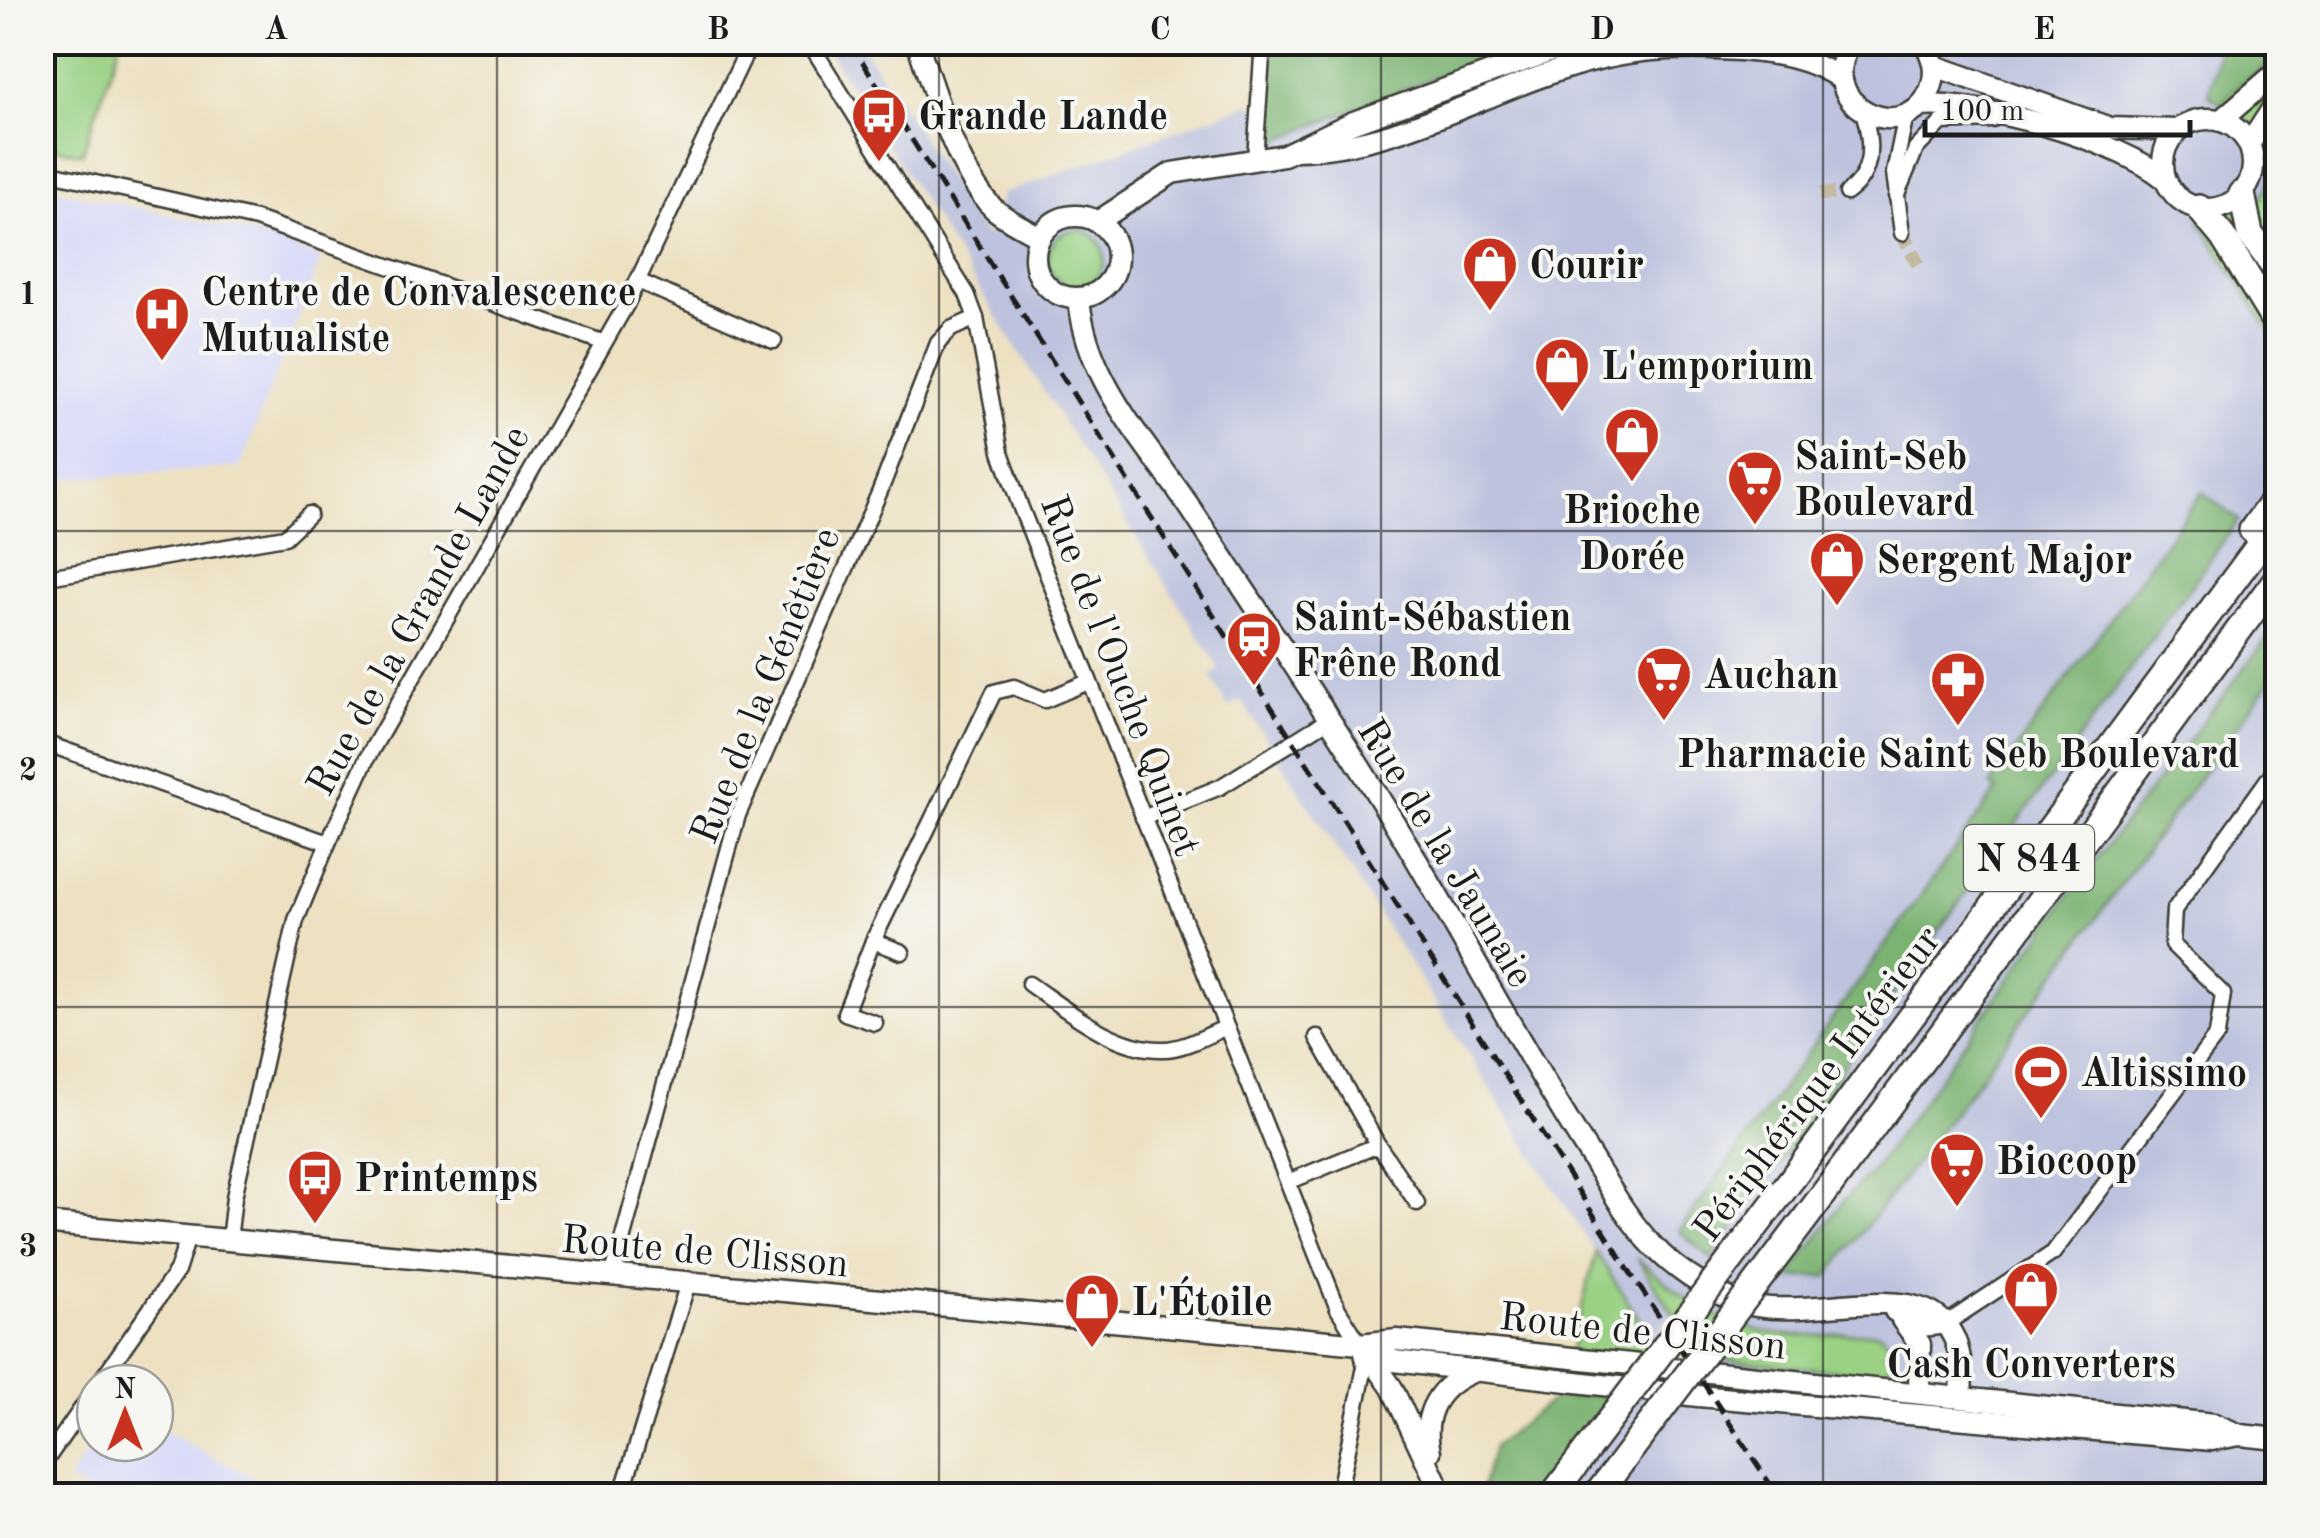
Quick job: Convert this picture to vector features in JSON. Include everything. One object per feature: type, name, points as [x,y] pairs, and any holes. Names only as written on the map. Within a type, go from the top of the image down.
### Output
[{"type":"highway","points":[[2242,194],[2250,234],[2278,272]]},
{"type":"highway","points":[[2199,208],[2223,237],[2278,327]]},
{"type":"highway","name":"Périphérique Intérieur","points":[[1552,1496],[1794,1176],[2204,620],[2277,504]]},
{"type":"highway","name":"N 844","points":[[1596,1496],[2278,577]]},
{"type":"main road","points":[[917,42],[953,136],[984,196],[998,212],[1040,238]]},
{"type":"main road","points":[[1295,150],[1351,123],[1576,42]]},
{"type":"main road","points":[[1852,42],[1843,57],[1842,80],[1849,98],[1863,111],[1884,118],[1959,104],[2090,142],[2165,179]]},
{"type":"main road","points":[[1913,110],[1929,94],[1934,66],[1924,42]]},
{"type":"main road","points":[[1097,222],[1172,173],[1295,150],[1331,150],[1604,57],[1660,50],[1774,54],[1812,64],[1842,80]]},
{"type":"main road","points":[[1934,66],[2110,128],[2178,130]]},
{"type":"main road","points":[[2221,120],[2278,71]]},
{"type":"main road","points":[[2250,143],[2278,100]]},
{"type":"main road","points":[[2198,119],[2221,120],[2238,128],[2250,143],[2254,170],[2242,194],[2222,207],[2199,208],[2175,195],[2165,179],[2164,152],[2178,130],[2198,119]]},
{"type":"main road","points":[[1070,217],[1097,222],[1113,242],[1116,267],[1102,288],[1080,298],[1060,295],[1044,284],[1035,256],[1040,238],[1052,224],[1070,217]]},
{"type":"main road","name":"Rue de la Jaunaie","points":[[1080,298],[1091,360],[1102,382],[1142,435],[1328,720],[1430,883],[1522,1050],[1632,1222],[1655,1248],[1734,1301],[1779,1309],[1917,1305],[1947,1323]]},
{"type":"main road","name":"Route de Clisson","points":[[42,1223],[1360,1344],[1397,1340],[1928,1398],[1963,1406]]},
{"type":"main road","name":"Rue de la Jaunaie","points":[[1859,1305],[1887,1313],[1909,1312],[1921,1326],[1947,1323]]},
{"type":"main road","points":[[1887,1313],[1910,1327],[1920,1344],[1928,1398]]},
{"type":"main road","points":[[1947,1323],[1958,1349],[1963,1406]]},
{"type":"main road","points":[[1360,1344],[1385,1374],[1440,1489]]},
{"type":"main road","name":"Route de Clisson","points":[[1360,1344],[1394,1360],[1751,1400],[1963,1406],[2214,1424],[2240,1435],[2278,1439]]},
{"type":"main road","points":[[1440,1489],[1426,1437],[1429,1414],[1442,1390],[1480,1369]]},
{"type":"main road","name":"Route de Clisson","points":[[1751,1400],[1766,1391],[1928,1398]]},
{"type":"street","name":"Rue de la Grande Lande","points":[[230,1242],[234,1197],[296,920],[328,843],[366,758],[638,281],[751,42]]},
{"type":"street","name":"Rue de l'Ouche Quinet","points":[[809,42],[951,265],[976,318],[1001,452],[1088,682],[1338,1309],[1360,1344]]},
{"type":"street","points":[[1255,159],[1263,42]]},
{"type":"street","points":[[1482,100],[1547,50]]},
{"type":"street","points":[[1902,233],[1894,173],[1913,110]]},
{"type":"street","points":[[1847,193],[1864,176],[1867,165],[1871,144],[1863,111]]},
{"type":"street","points":[[1896,196],[1916,150],[1942,122],[2024,120]]},
{"type":"street","points":[[42,172],[256,220],[602,342]]},
{"type":"street","points":[[638,281],[774,341]]},
{"type":"street","name":"Rue de la Génêtière","points":[[612,1277],[738,816],[880,491],[938,343],[951,328],[976,318]]},
{"type":"street","points":[[42,578],[284,537],[310,514]]},
{"type":"street","points":[[875,1022],[845,1013],[873,941],[994,692],[1014,688],[1045,700],[1088,682]]},
{"type":"street","points":[[1142,818],[1220,787],[1328,720]]},
{"type":"street","points":[[42,742],[328,843]]},
{"type":"street","points":[[1947,1323],[2053,1253],[2217,1034],[2223,994],[2172,944],[2174,910],[2278,765]]},
{"type":"street","points":[[873,941],[902,952]]},
{"type":"street","points":[[1029,984],[1074,1015],[1134,1046],[1168,1050],[1225,1028]]},
{"type":"street","points":[[1318,1037],[1378,1145],[1417,1203]]},
{"type":"street","points":[[1288,1182],[1378,1145]]},
{"type":"street","points":[[113,1363],[177,1271],[188,1237]]},
{"type":"street","points":[[620,1496],[688,1283]]},
{"type":"street","points":[[1338,1496],[1364,1378],[1360,1344]]},
{"type":"street","points":[[42,1466],[75,1418]]},
{"type":"shaded area","points":[[823,43],[860,43],[987,238],[1002,194],[1249,104],[1268,106],[1276,141],[1521,43],[2220,43],[2209,95],[2272,137],[2270,178],[2257,206],[2201,222],[2277,342],[2277,1495],[1533,1495],[1652,1341],[1241,700],[1228,708],[1211,676],[1220,669]],"holes":[[[1673,1314],[1738,1412],[1694,1408],[1653,1341]]]},
{"type":"shaded area","name":"Centre de Convalescence Mutualiste","points":[[43,187],[260,235],[321,258],[240,467],[43,480]]},
{"type":"shaded area","points":[[175,1437],[285,1495],[93,1495],[68,1480],[80,1463],[175,1463]]},
{"type":"green space","points":[[1273,42],[1521,43],[1275,141],[1268,106]]},
{"type":"green space","points":[[42,43],[120,43],[82,154],[43,145]]},
{"type":"green space","points":[[2220,43],[2278,43],[2277,58],[2238,85],[2221,104],[2209,95]]},
{"type":"green space","points":[[2277,58],[2277,342],[2200,222],[2257,206],[2270,178],[2272,137],[2221,104],[2238,85]]},
{"type":"green space","points":[[1076,230],[1096,238],[1104,258],[1096,278],[1076,286],[1056,278],[1048,258],[1056,238]]},
{"type":"green space","points":[[2202,492],[2239,520],[1866,1030],[1811,1119],[1711,1259],[1679,1231],[1997,790],[1991,784]]},
{"type":"green space","points":[[2277,626],[2277,672],[1948,1121],[1828,1276],[1788,1278],[1848,1195],[1872,1172],[2078,883]]},
{"type":"green space","points":[[1596,1252],[1653,1341],[1611,1394],[1558,1398]]},
{"type":"green space","points":[[1637,1258],[1675,1290],[1737,1324],[1785,1335],[1881,1334],[1895,1347],[1894,1363],[1883,1375],[1703,1358]]},
{"type":"green space","points":[[1611,1394],[1532,1495],[1479,1496],[1493,1447],[1547,1404],[1558,1398]]},
{"type":"tunnel","points":[[1820,194],[1847,193]]},
{"type":"tunnel","points":[[1902,233],[1920,268]]},
{"type":"railway","points":[[850,42],[1631,1274],[1778,1496]]},
{"type":"place","name":"Grande Lande","points":[[879,164]]},
{"type":"place","name":"Courir","points":[[1490,313]]},
{"type":"place","name":"Centre de Convalescence Mutualiste","points":[[162,363]]},
{"type":"place","name":"L'emporium","points":[[1562,414]]},
{"type":"place","name":"Brioche Dorée","points":[[1632,484]]},
{"type":"place","name":"Saint-Seb Boulevard","points":[[1755,527]]},
{"type":"place","name":"Sergent Major","points":[[1837,608]]},
{"type":"place","name":"Saint-Sébastien Frêne Rond","points":[[1254,688]]},
{"type":"place","name":"Auchan","points":[[1664,723]]},
{"type":"place","name":"Pharmacie Saint Seb Boulevard","points":[[1958,728]]},
{"type":"place","name":"Altissimo","points":[[2041,1121]]},
{"type":"place","name":"Biocoop","points":[[1957,1209]]},
{"type":"place","name":"Printemps","points":[[315,1226]]},
{"type":"place","name":"Cash Converters","points":[[2031,1338]]},
{"type":"place","name":"L'Étoile","points":[[1092,1350]]}]
